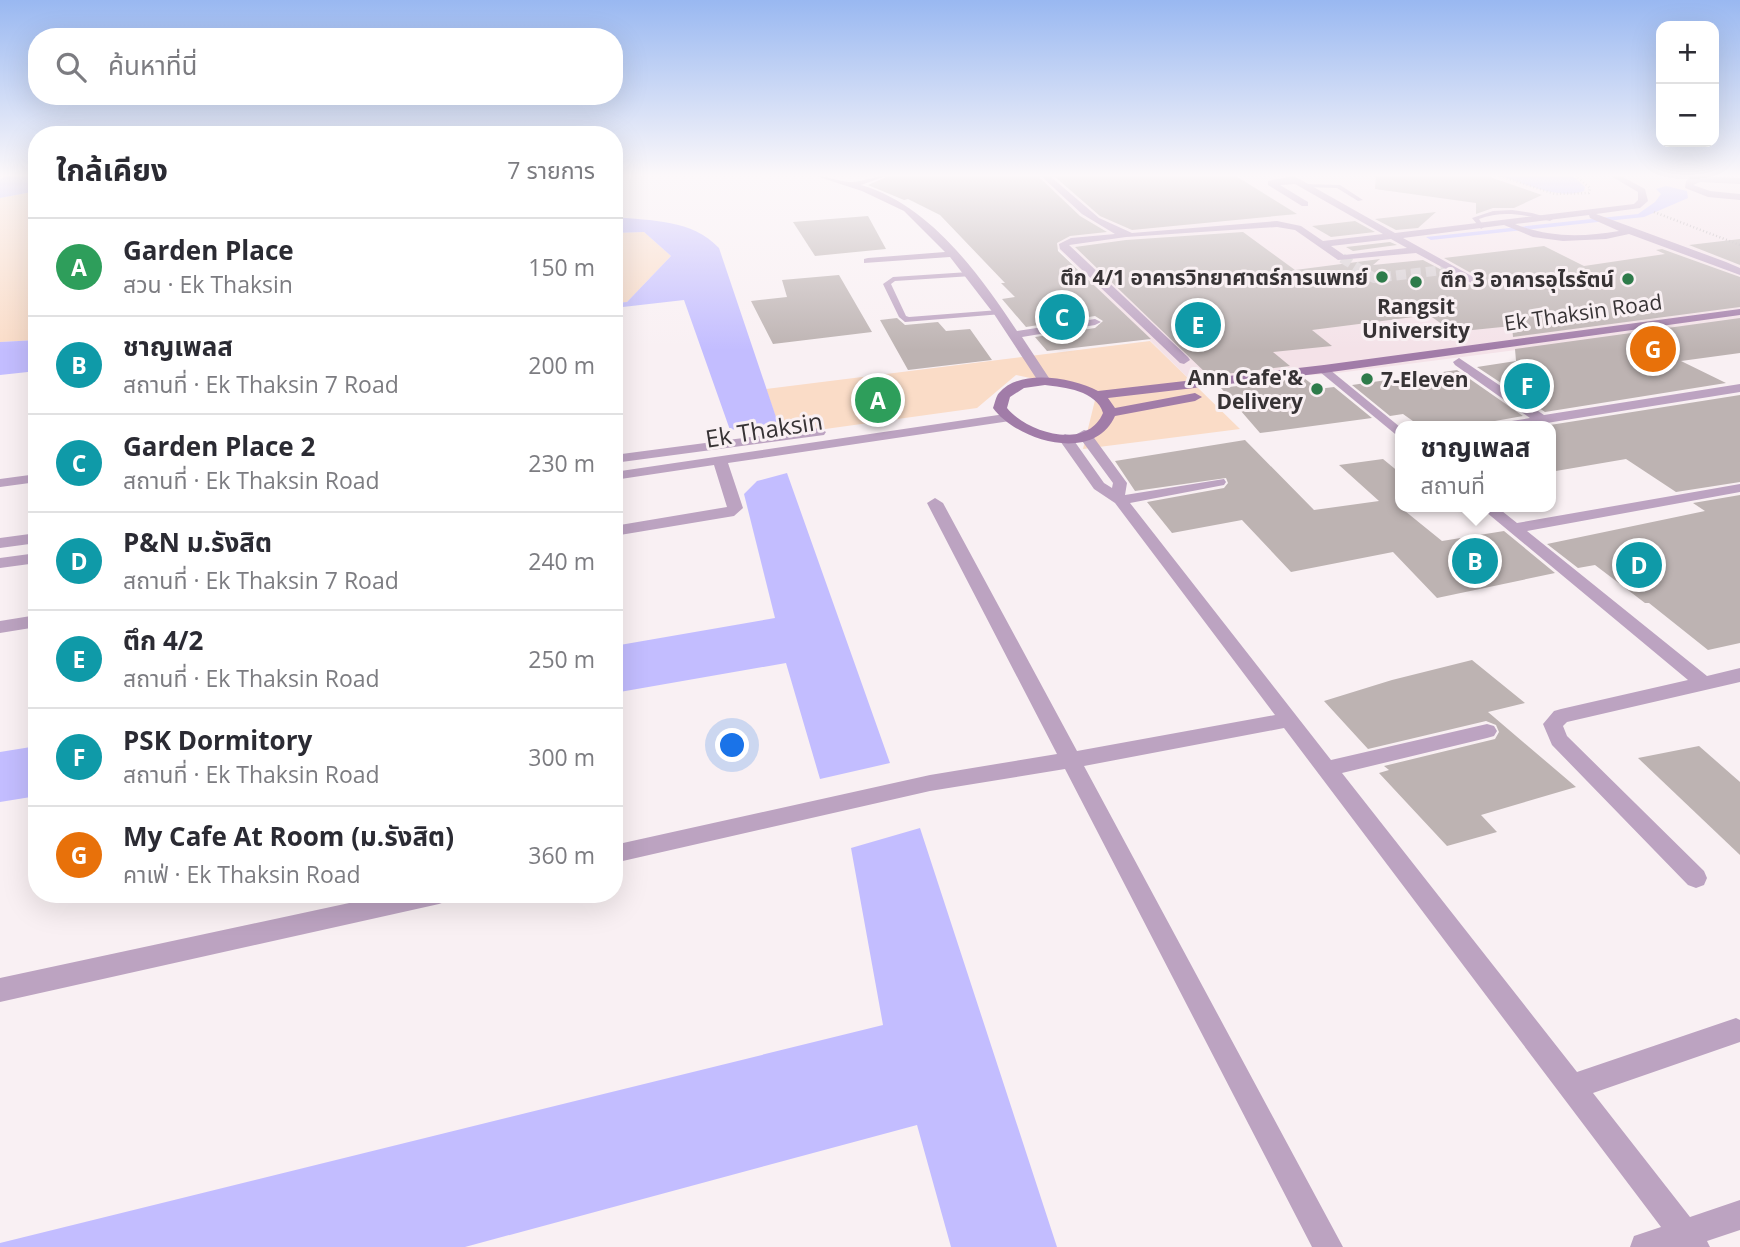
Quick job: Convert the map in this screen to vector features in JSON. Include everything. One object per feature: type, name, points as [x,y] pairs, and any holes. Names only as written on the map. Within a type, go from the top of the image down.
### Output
[{"type":"street","points":[[933,234],[953,254],[999,312],[1045,382]]},
{"type":"street","points":[[1123,234],[1132,236]]},
{"type":"street","points":[[1154,234],[1070,241],[1064,244],[1064,247],[1184,360]]},
{"type":"street","points":[[1306,234],[1342,258],[1419,250]]},
{"type":"street","points":[[1390,234],[1473,281]]},
{"type":"street","points":[[1322,244],[1411,234]]},
{"type":"street","points":[[1535,234],[1573,240],[1618,234]]},
{"type":"street","points":[[1640,234],[1697,253],[1740,272]]},
{"type":"street","points":[[869,261],[953,254]]},
{"type":"street","name":"Ek Thaksin Road","points":[[1097,396],[1324,369],[1740,312]]},
{"type":"street","points":[[1013,335],[1095,322]]},
{"type":"street","name":"Ek Thaksin Road","points":[[1109,413],[1171,400],[1740,322]]},
{"type":"street","points":[[1459,362],[1542,420]]},
{"type":"street","points":[[1324,369],[1395,430]]},
{"type":"street","points":[[1045,382],[1074,385],[1097,396],[1106,404],[1109,413],[1106,422],[1084,435],[1065,438],[1029,432],[1002,413],[1004,395],[1020,385],[1045,382]]},
{"type":"street","points":[[1536,421],[1740,388]]},
{"type":"street","name":"Ek Thaksin","points":[[623,475],[720,461],[766,446],[1002,413]]},
{"type":"street","points":[[1084,435],[1120,483],[1118,498]]},
{"type":"street","points":[[1065,438],[1099,486],[1118,498],[1690,1241]]},
{"type":"street","points":[[623,458],[766,446]]},
{"type":"street","points":[[623,530],[729,513],[735,508],[720,461]]},
{"type":"street","points":[[0,483],[28,479]]},
{"type":"street","points":[[1118,498],[1219,482]]},
{"type":"street","points":[[1514,528],[1740,488]]},
{"type":"street","points":[[936,503],[1328,1247]]},
{"type":"street","points":[[1494,512],[1704,683]]},
{"type":"street","points":[[0,543],[28,539]]},
{"type":"street","points":[[0,563],[28,559]]},
{"type":"street","points":[[0,626],[28,622]]},
{"type":"street","points":[[1696,878],[1559,740],[1553,724],[1561,716],[1740,676]]},
{"type":"street","points":[[623,852],[930,783],[1288,720]]},
{"type":"street","points":[[1326,769],[1487,731]]},
{"type":"street","points":[[0,990],[398,903]]},
{"type":"street","points":[[1573,1087],[1736,1031]]},
{"type":"street","points":[[1645,1247],[1690,1241],[1740,1215]]},
{"type":"lane","points":[[969,274],[893,279],[887,284],[903,317],[908,320],[999,312]]},
{"type":"path","points":[[1712,234],[1740,245]]},
{"type":"shaded area","points":[[0,234],[28,234],[28,340],[0,342]]},
{"type":"shaded area","points":[[623,234],[646,234],[671,256],[627,302],[623,302]]},
{"type":"shaded area","points":[[646,234],[701,234],[719,248],[778,423],[730,430],[684,300],[623,307],[623,302],[627,302],[671,256]]},
{"type":"shaded area","name":"Rangsit University","points":[[1043,234],[1740,234],[1740,321],[1330,374],[1191,381]]},
{"type":"shaded area","points":[[1452,234],[1485,234],[1431,240],[1426,237]]},
{"type":"shaded area","points":[[28,340],[28,372],[0,375],[0,342]]},
{"type":"shaded area","points":[[1150,341],[1240,429],[1083,449],[1097,392],[1016,375],[977,408],[782,435],[766,389]]},
{"type":"shaded area","points":[[787,473],[890,763],[820,779],[786,663],[623,691],[623,644],[775,618],[744,494],[757,481]]},
{"type":"shaded area","points":[[28,747],[28,797],[0,802],[0,752]]},
{"type":"shaded area","points":[[920,828],[1057,1247],[951,1247],[917,1125],[465,1247],[0,1247],[0,1243],[883,1025],[851,848]]},
{"type":"building","points":[[801,234],[878,234],[886,249],[815,256]]},
{"type":"building","points":[[958,234],[1087,234],[1070,236],[1057,243],[1058,251],[1151,339],[1047,351],[1035,337],[1095,328],[1103,321],[1095,316],[1026,327],[1002,299],[1015,297],[1001,283],[1005,283]]},
{"type":"building","points":[[1246,234],[1295,270],[1380,259],[1373,265],[1423,260],[1474,287],[1479,285],[1478,277],[1444,258],[1544,246],[1584,266],[1665,254],[1656,250],[1662,249],[1740,277],[1740,307],[1513,337],[1512,326],[1453,332],[1429,315],[1312,330],[1332,346],[1273,352],[1290,366],[1209,376],[1075,247],[1126,240]]},
{"type":"building","points":[[1326,234],[1356,234],[1331,237]]},
{"type":"building","points":[[1740,239],[1740,265],[1689,245]]},
{"type":"building","points":[[1390,242],[1397,245],[1353,251],[1346,247]]},
{"type":"building","points":[[839,275],[872,332],[773,344],[751,301],[787,297],[782,280]]},
{"type":"building","points":[[897,318],[905,325],[938,322],[946,331],[970,329],[992,360],[908,370],[880,320]]},
{"type":"building","points":[[1740,318],[1740,353],[1681,361],[1726,383],[1545,412],[1477,367],[1516,361],[1515,349]]},
{"type":"building","points":[[1457,370],[1523,416],[1495,421],[1413,421],[1403,414],[1390,416],[1352,385]]},
{"type":"building","points":[[1304,378],[1318,389],[1334,387],[1372,418],[1260,433],[1221,388]]},
{"type":"building","points":[[1740,395],[1740,482],[1676,492],[1626,459],[1556,471],[1556,424]]},
{"type":"building","points":[[1245,440],[1314,510],[1379,501],[1339,465],[1383,459],[1395,469],[1395,512],[1406,512],[1442,541],[1504,531],[1555,573],[1437,598],[1393,552],[1291,572],[1242,520],[1172,533],[1147,502],[1224,488],[1228,483],[1226,478],[1135,491],[1115,461]]},
{"type":"building","points":[[1740,495],[1740,643],[1708,650],[1595,565],[1578,568],[1547,544],[1705,511],[1693,503]]},
{"type":"building","points":[[1472,660],[1525,703],[1488,712],[1576,787],[1481,815],[1497,832],[1447,846],[1379,773],[1389,770],[1384,766],[1495,739],[1499,732],[1496,725],[1486,721],[1368,749],[1324,701]]},
{"type":"building","points":[[1699,746],[1740,782],[1740,855],[1638,758]]},
{"type":"tunnel","points":[[1342,258],[1374,278],[1452,269]]},
{"type":"place","name":"ตึก 4/1 อาคารวิทยาศาตร์การแพทย์","points":[[1382,277]]},
{"type":"place","name":"ตึก 3 อาคารอุไรรัตน์","points":[[1628,279]]},
{"type":"place","name":"Rangsit University","points":[[1416,282]]},
{"type":"place","name":"Garden Place 2","points":[[1062,317]]},
{"type":"place","name":"ตึก 4/2","points":[[1198,325]]},
{"type":"place","name":"My Cafe At Room (ม.รังสิต)","points":[[1653,349]]},
{"type":"place","name":"7-Eleven","points":[[1367,379]]},
{"type":"place","name":"PSK Dormitory","points":[[1527,386]]},
{"type":"place","name":"Ann Cafe'& Delivery","points":[[1317,389]]},
{"type":"place","name":"Garden Place","points":[[878,400]]},
{"type":"place","name":"ชาญเพลส","points":[[1475,561]]},
{"type":"place","name":"P&N ม.รังสิต","points":[[1639,565]]}]
